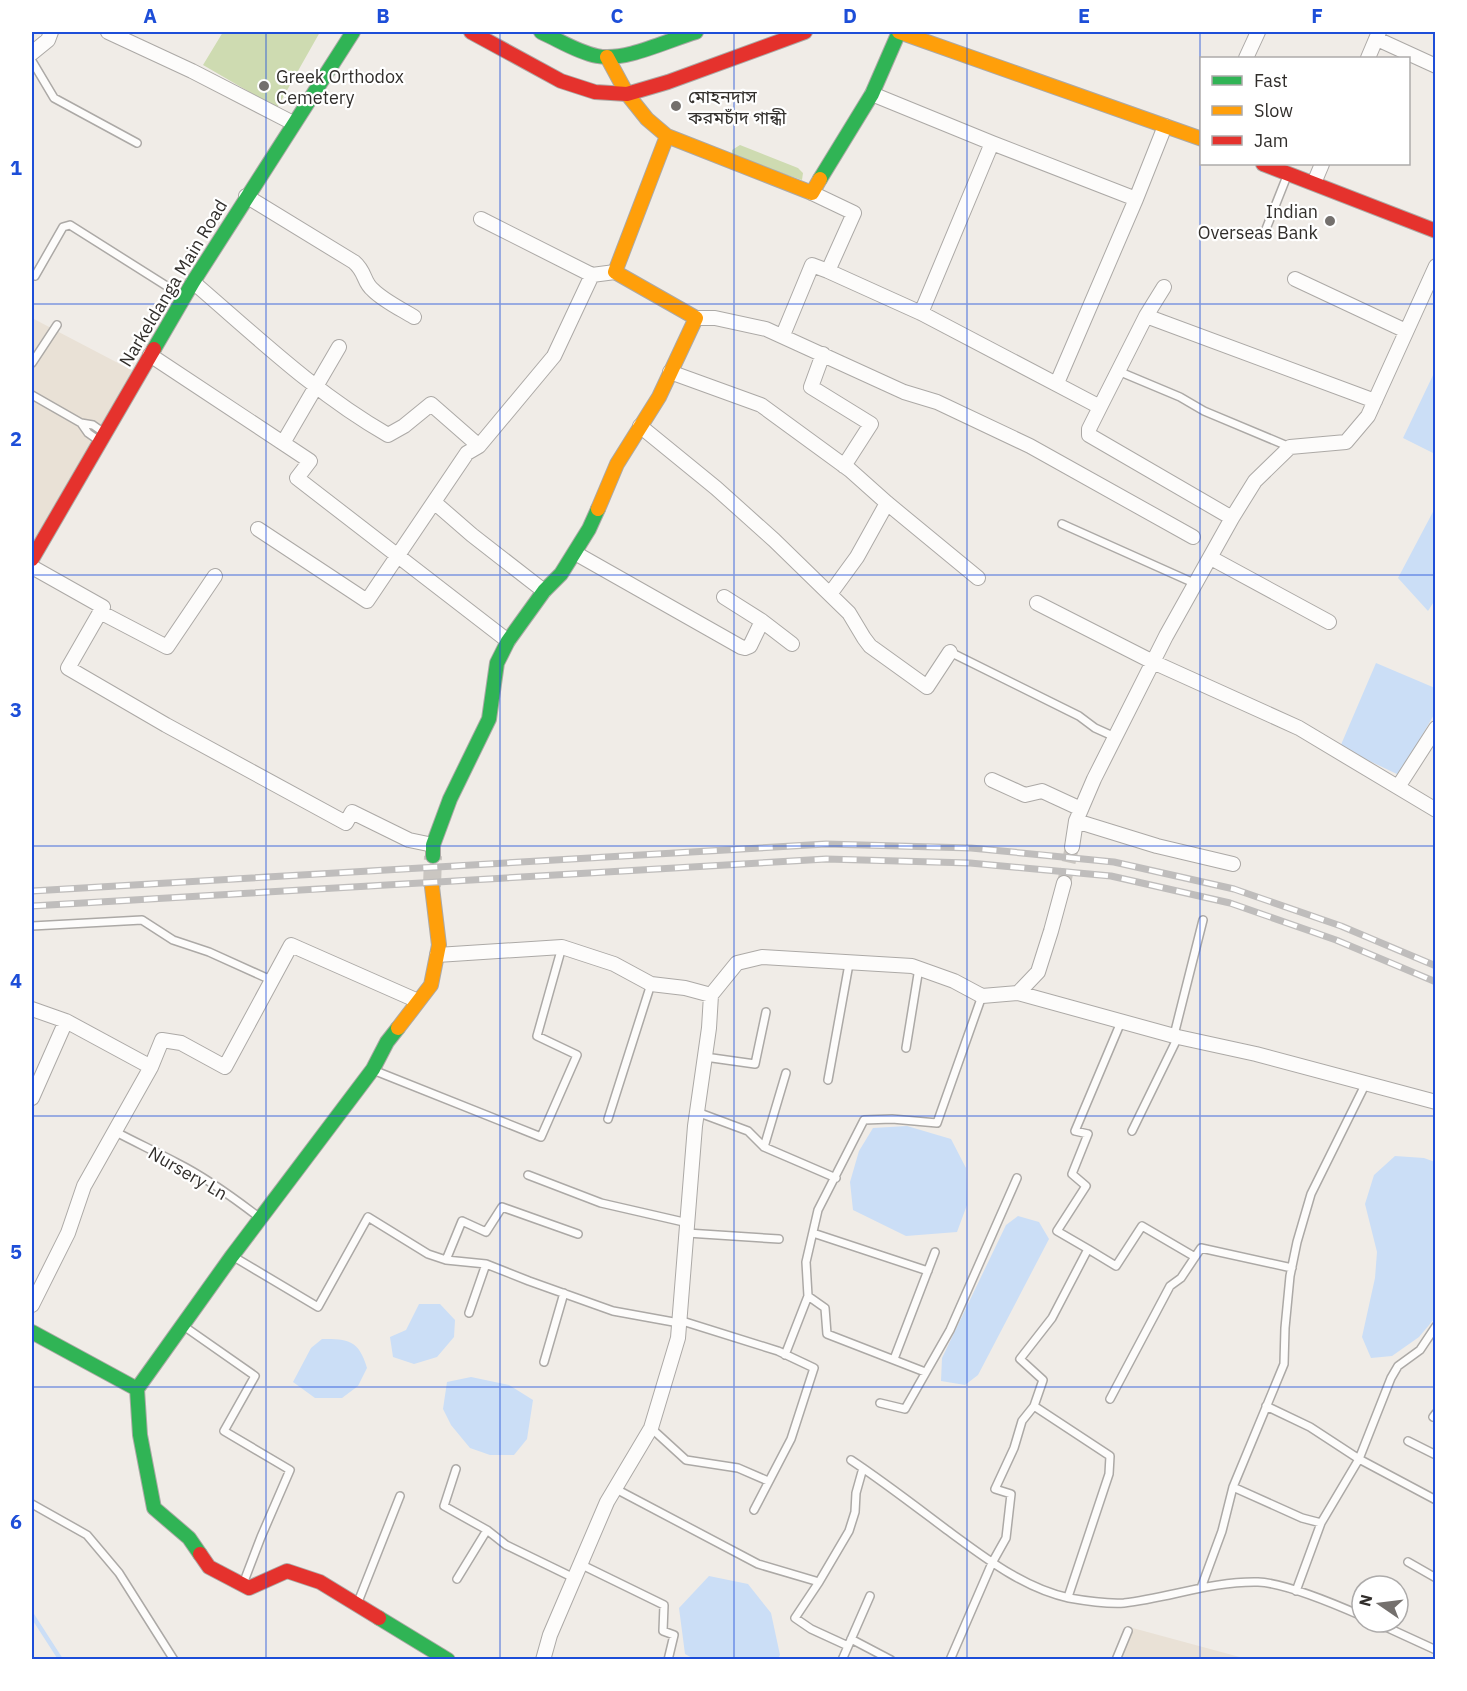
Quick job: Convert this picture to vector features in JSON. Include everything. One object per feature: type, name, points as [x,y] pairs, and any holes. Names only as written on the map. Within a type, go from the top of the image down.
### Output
[{"type":"street","points":[[32,53],[48,40],[51,32]]},
{"type":"street","points":[[108,32],[192,70],[293,123]]},
{"type":"street","name":"Narkeldanga Main Road","points":[[32,559],[193,282],[246,195],[352,32]]},
{"type":"street","points":[[471,32],[561,81],[595,92],[627,94],[668,82],[805,32]]},
{"type":"street","points":[[541,32],[594,55],[607,57],[696,32]]},
{"type":"street","points":[[812,193],[872,94],[899,32],[1200,138]]},
{"type":"street","points":[[1246,57],[1257,32]]},
{"type":"street","points":[[1368,57],[1378,35],[1436,66]]},
{"type":"street","points":[[607,57],[627,94],[646,118],[667,136],[812,193],[854,213],[828,271]]},
{"type":"street","points":[[872,94],[992,144],[1136,199]]},
{"type":"street","points":[[1057,383],[1165,126]]},
{"type":"street","points":[[615,272],[667,136]]},
{"type":"street","points":[[921,313],[992,144]]},
{"type":"street","points":[[1266,165],[1436,231]]},
{"type":"street","points":[[1314,183],[1322,165]]},
{"type":"street","points":[[246,195],[354,262],[362,269],[367,284],[372,290],[414,317]]},
{"type":"street","points":[[481,219],[592,275],[615,272],[696,318],[715,318],[766,329],[904,392],[937,402],[1030,446],[1192,537]]},
{"type":"street","points":[[783,335],[812,265],[921,313],[1100,407]]},
{"type":"street","points":[[1072,847],[1078,815],[1094,779],[1153,662],[1232,518],[1255,482],[1290,447],[1346,442],[1368,416],[1436,266]]},
{"type":"street","points":[[258,529],[367,601],[467,453],[479,446],[554,357],[592,275]]},
{"type":"street","points":[[1294,279],[1406,331]]},
{"type":"street","points":[[193,282],[315,387],[353,415],[388,435],[405,426],[431,404],[479,446]]},
{"type":"street","points":[[1164,287],[1146,316],[1118,371],[1089,429],[1089,435],[1232,518]]},
{"type":"street","points":[[1146,316],[1375,401]]},
{"type":"street","points":[[32,567],[103,607],[68,668],[166,725],[346,823],[352,812],[433,851],[450,800],[489,719],[497,663],[508,640],[544,591],[561,574],[590,529],[617,464],[659,397],[696,318]]},
{"type":"street","points":[[282,443],[339,347]]},
{"type":"street","points":[[823,354],[811,387],[871,424],[844,466]]},
{"type":"street","points":[[150,355],[310,461],[297,478],[508,640]]},
{"type":"street","points":[[670,372],[761,405],[844,466],[978,578]]},
{"type":"street","points":[[640,426],[716,488],[830,594],[849,613],[870,646],[927,687],[950,652]]},
{"type":"street","points":[[434,502],[497,556],[544,591]]},
{"type":"street","points":[[830,594],[857,557],[887,504]]},
{"type":"street","points":[[575,553],[741,647],[750,646],[762,621]]},
{"type":"street","points":[[1211,558],[1329,622]]},
{"type":"street","points":[[100,612],[167,647],[214,576]]},
{"type":"street","points":[[724,597],[762,621],[792,644]]},
{"type":"street","points":[[1037,603],[1153,662],[1299,728],[1436,810]]},
{"type":"street","points":[[1398,787],[1436,728]]},
{"type":"street","points":[[992,780],[1025,795],[1042,791],[1078,815],[1157,846],[1233,864]]},
{"type":"street","points":[[1018,993],[1038,972],[1064,883]]},
{"type":"street","points":[[432,887],[440,945],[431,985],[387,1042],[373,1069],[231,1256],[137,1389],[140,1435],[154,1508],[189,1538],[208,1567],[249,1588],[287,1571],[320,1582],[448,1659]]},
{"type":"street","points":[[32,1305],[68,1233],[84,1186],[151,1067],[162,1040],[181,1043],[225,1067],[291,945],[418,1001]]},
{"type":"street","points":[[437,955],[562,947],[614,964],[651,984],[685,988],[711,995]]},
{"type":"street","points":[[543,1659],[549,1635],[614,1488],[651,1428],[678,1338],[711,995],[737,963],[762,957],[912,966],[954,981],[982,996],[1018,993],[1122,1022],[1256,1054],[1436,1102]]},
{"type":"street","points":[[32,1009],[66,1021],[151,1067]]},
{"type":"street","points":[[32,1098],[66,1021]]},
{"type":"street","points":[[32,1332],[137,1389]]},
{"type":"lane","points":[[32,61],[54,98],[137,143]]},
{"type":"lane","points":[[1266,229],[1288,173]]},
{"type":"lane","points":[[35,276],[63,227],[70,225],[184,297]]},
{"type":"lane","points":[[32,363],[57,325]]},
{"type":"lane","points":[[1118,371],[1180,397],[1204,411],[1290,447]]},
{"type":"lane","points":[[32,395],[81,423],[88,433],[102,437]]},
{"type":"lane","points":[[1062,524],[1196,584]]},
{"type":"lane","points":[[950,652],[1079,716],[1095,728],[1116,737]]},
{"type":"lane","points":[[32,926],[142,920],[173,940],[208,952],[271,980]]},
{"type":"lane","points":[[1132,1131],[1176,1036],[1203,920]]},
{"type":"lane","points":[[373,1069],[541,1137],[577,1054],[537,1036],[562,947]]},
{"type":"lane","points":[[828,1080],[849,964]]},
{"type":"lane","points":[[906,1048],[919,968]]},
{"type":"lane","points":[[608,1119],[651,984]]},
{"type":"lane","points":[[785,1354],[808,1296],[806,1263],[818,1210],[864,1120],[892,1119],[937,1123],[982,996]]},
{"type":"lane","points":[[705,1058],[755,1064],[766,1012]]},
{"type":"lane","points":[[1122,1022],[1075,1131],[1088,1134],[1072,1174],[1086,1186],[1057,1231],[1116,1266],[1142,1226],[1195,1257]]},
{"type":"lane","points":[[764,1147],[786,1073]]},
{"type":"lane","points":[[1201,1588],[1222,1531],[1233,1487],[1284,1364],[1285,1328],[1292,1268],[1311,1194],[1366,1083]]},
{"type":"lane","points":[[698,1112],[748,1131],[764,1147],[836,1178]]},
{"type":"lane","name":"Nursery Ln","points":[[114,1131],[178,1163],[260,1218]]},
{"type":"lane","points":[[528,1175],[601,1203],[687,1228],[779,1239]]},
{"type":"lane","points":[[880,1403],[905,1409],[950,1330],[1017,1178]]},
{"type":"lane","points":[[446,1260],[462,1221],[486,1232],[502,1207],[578,1234]]},
{"type":"lane","points":[[231,1256],[318,1307],[368,1217],[428,1254],[446,1260],[486,1264],[613,1311],[679,1322],[785,1354],[814,1368],[791,1439],[754,1510]]},
{"type":"lane","points":[[813,1233],[928,1271]]},
{"type":"lane","points":[[1110,1399],[1170,1286],[1181,1278],[1201,1248],[1292,1268]]},
{"type":"lane","points":[[950,1659],[992,1563],[1006,1538],[1011,1494],[995,1489],[1014,1448],[1022,1421],[1034,1406],[1044,1380],[1020,1359],[1052,1318],[1088,1249]]},
{"type":"lane","points":[[894,1359],[935,1252]]},
{"type":"lane","points":[[469,1313],[486,1264]]},
{"type":"lane","points":[[544,1362],[564,1293]]},
{"type":"lane","points":[[808,1296],[825,1308],[826,1334],[925,1372]]},
{"type":"lane","points":[[182,1325],[255,1376],[224,1431],[290,1470],[243,1584]]},
{"type":"lane","points":[[1296,1591],[1321,1523],[1359,1459],[1391,1378],[1398,1366],[1420,1350],[1436,1326]]},
{"type":"lane","points":[[1034,1406],[1110,1456],[1109,1474],[1068,1597]]},
{"type":"lane","points":[[1266,1406],[1310,1427],[1359,1459],[1436,1500]]},
{"type":"lane","points":[[651,1428],[686,1460],[738,1468],[768,1481]]},
{"type":"lane","points":[[1408,1441],[1436,1455]]},
{"type":"lane","points":[[851,1460],[992,1563],[1036,1587],[1068,1597],[1123,1603],[1216,1585],[1260,1582],[1296,1591],[1350,1610]]},
{"type":"lane","points":[[848,1646],[811,1629],[795,1618],[849,1532],[863,1468]]},
{"type":"lane","points":[[456,1469],[444,1506],[487,1530],[506,1545],[574,1578]]},
{"type":"lane","points":[[1233,1487],[1302,1518],[1321,1523]]},
{"type":"lane","points":[[614,1488],[758,1564],[819,1582]]},
{"type":"lane","points":[[356,1605],[400,1496]]},
{"type":"lane","points":[[32,1504],[87,1535],[119,1573],[174,1659]]},
{"type":"lane","points":[[458,1579],[487,1530]]},
{"type":"lane","points":[[1408,1562],[1436,1578]]},
{"type":"lane","points":[[580,1564],[664,1605],[663,1631],[674,1635],[668,1659]]},
{"type":"lane","points":[[843,1659],[870,1596]]},
{"type":"lane","points":[[1116,1659],[1128,1631]]},
{"type":"lane","points":[[1401,1634],[1436,1650]]},
{"type":"lane","points":[[851,1638],[891,1659]]},
{"type":"shaded area","points":[[32,318],[139,374],[32,572]]},
{"type":"shaded area","points":[[1129,1627],[1247,1659],[1116,1660]]},
{"type":"green space","name":"Greek Orthodox Cemetery","points":[[223,32],[320,32],[277,108],[203,65]]},
{"type":"green space","points":[[740,145],[798,168],[803,173],[802,180],[732,156],[732,150]]},
{"type":"water","points":[[1435,371],[1435,454],[1403,438]]},
{"type":"water","points":[[1435,508],[1435,600],[1428,611],[1398,578]]},
{"type":"water","points":[[1376,663],[1435,688],[1435,713],[1399,775],[1340,747]]},
{"type":"water","points":[[907,1126],[951,1139],[966,1168],[967,1205],[957,1232],[906,1236],[853,1210],[850,1182],[859,1151],[873,1128]]},
{"type":"water","points":[[1395,1156],[1424,1158],[1435,1162],[1435,1318],[1419,1337],[1392,1356],[1371,1358],[1362,1337],[1375,1278],[1377,1252],[1365,1204],[1374,1175]]},
{"type":"water","points":[[1018,1216],[1039,1222],[1049,1239],[978,1375],[965,1385],[941,1381],[942,1358],[1006,1225]]},
{"type":"water","points":[[419,1304],[440,1304],[455,1320],[454,1337],[437,1357],[414,1364],[393,1357],[390,1337],[406,1330]]},
{"type":"water","points":[[322,1339],[351,1343],[364,1359],[367,1368],[358,1386],[342,1398],[315,1398],[293,1382],[311,1348]]},
{"type":"water","points":[[471,1377],[509,1385],[533,1400],[527,1439],[514,1455],[490,1455],[470,1448],[451,1425],[443,1409],[447,1382]]},
{"type":"water","points":[[709,1576],[748,1584],[771,1613],[780,1655],[778,1659],[694,1659],[685,1654],[679,1608]]},
{"type":"waterway","points":[[32,1615],[61,1660]]},
{"type":"tunnel","points":[[1064,883],[1072,847]]},
{"type":"tunnel","points":[[432,887],[433,856]]},
{"type":"railway","points":[[32,891],[826,844],[971,848],[1114,862],[1234,889],[1341,926],[1436,966]]},
{"type":"railway","points":[[32,906],[826,859],[970,863],[1111,876],[1230,903],[1336,940],[1436,982]]},
{"type":"traffic: fast","points":[[154,349],[193,282],[353,32]]},
{"type":"traffic: fast","points":[[541,32],[582,52],[608,57],[633,53],[696,32]]},
{"type":"traffic: fast","points":[[820,179],[872,94],[899,32]]},
{"type":"traffic: fast","points":[[433,856],[433,845],[450,799],[489,719],[497,663],[508,641],[544,591],[561,574],[589,529],[598,509]]},
{"type":"traffic: fast","points":[[137,1389],[232,1256],[373,1069],[387,1042],[398,1028]]},
{"type":"traffic: fast","points":[[32,1332],[137,1389],[140,1435],[154,1508],[189,1538],[200,1554]]},
{"type":"traffic: fast","points":[[379,1618],[448,1660]]},
{"type":"traffic: slow","points":[[899,32],[1200,138]]},
{"type":"traffic: slow","points":[[607,57],[627,94],[647,119],[667,136],[812,193],[820,179]]},
{"type":"traffic: slow","points":[[598,509],[617,464],[659,397],[696,318],[615,272],[667,136]]},
{"type":"traffic: slow","points":[[398,1028],[431,985],[439,945],[432,887]]},
{"type":"traffic: jam","points":[[471,32],[561,81],[595,92],[627,94],[668,82],[805,32]]},
{"type":"traffic: jam","points":[[1266,165],[1436,231]]},
{"type":"traffic: jam","points":[[32,559],[154,349]]},
{"type":"traffic: jam","points":[[200,1554],[209,1567],[249,1588],[287,1571],[320,1582],[379,1618]]},
{"type":"place","name":"Greek Orthodox Cemetery","points":[[264,86]]},
{"type":"place","name":"মোহনদাস করমচাঁদ গান্ধী","points":[[676,106]]},
{"type":"place","name":"Indian Overseas Bank","points":[[1330,221]]}]
